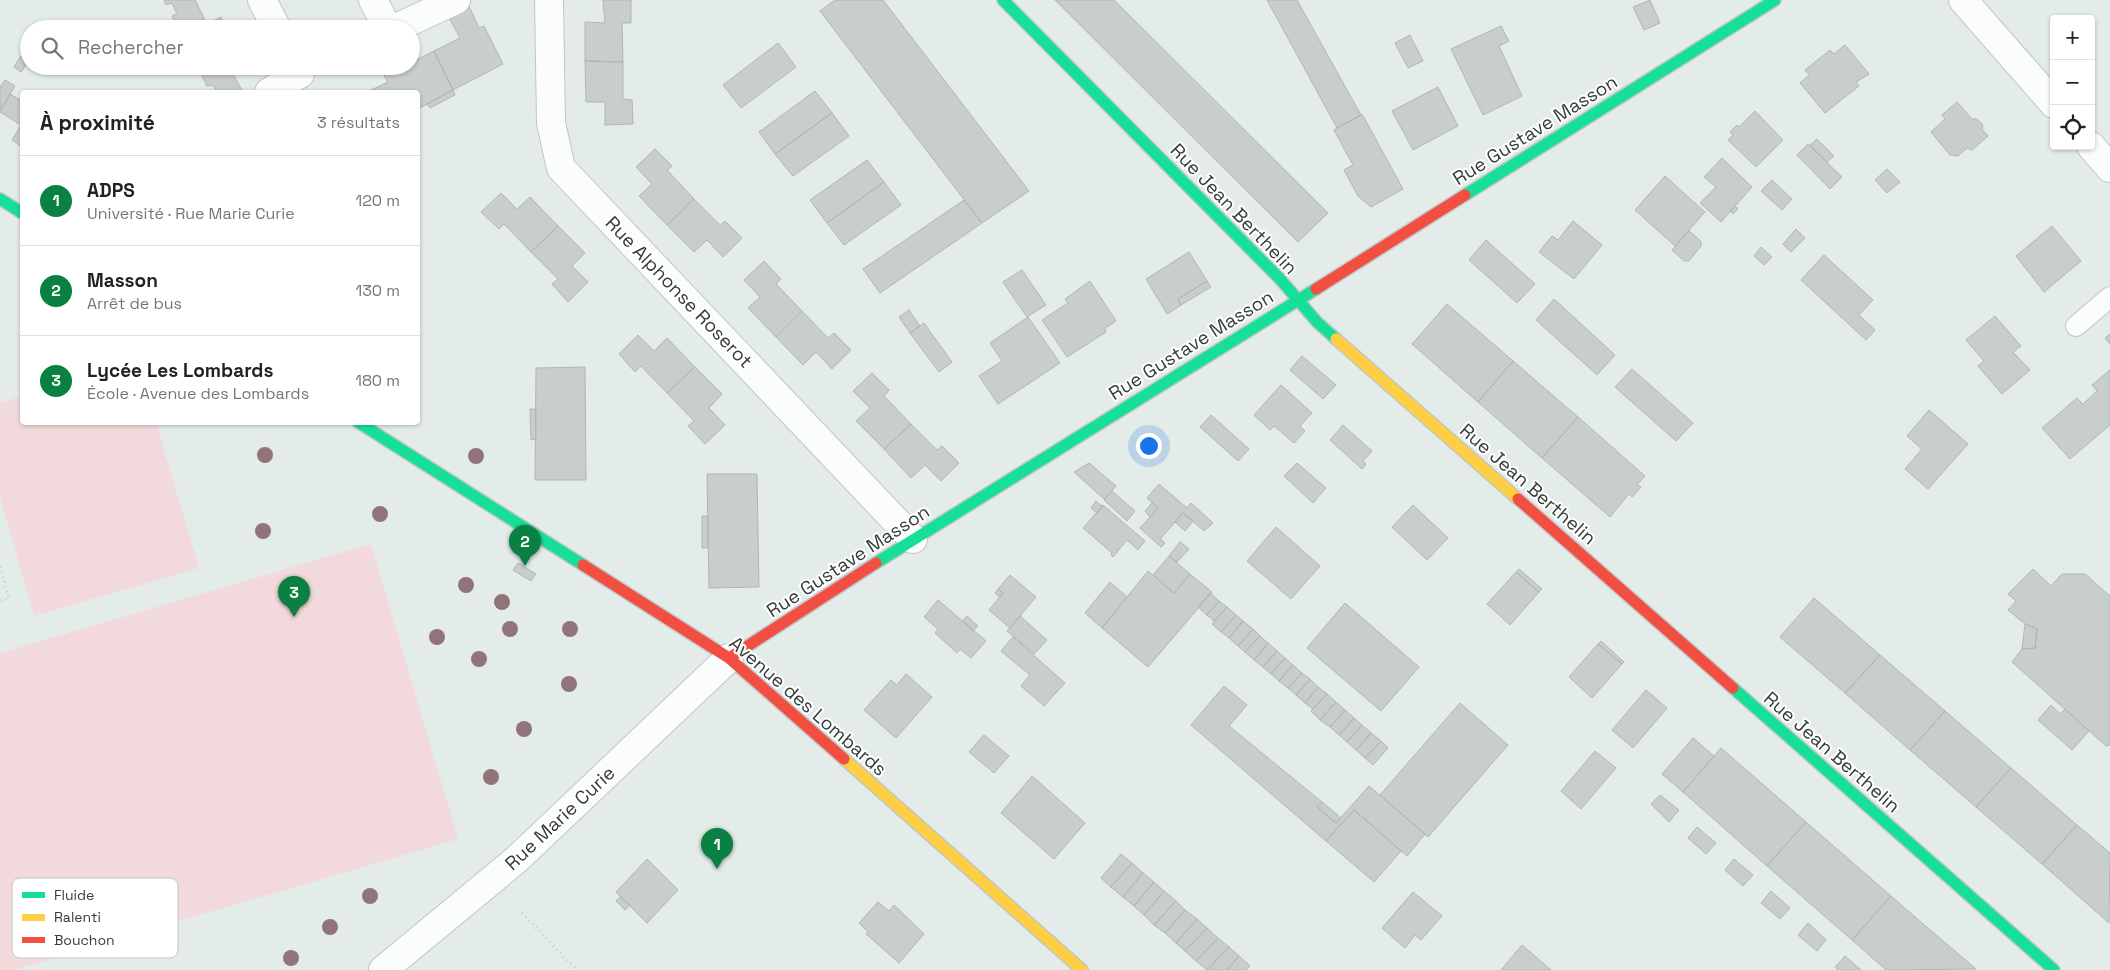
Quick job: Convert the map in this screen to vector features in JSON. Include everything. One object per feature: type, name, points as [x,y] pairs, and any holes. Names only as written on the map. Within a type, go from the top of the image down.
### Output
[{"type":"street","points":[[262,0],[272,20]]},
{"type":"street","points":[[373,0],[383,20]]},
{"type":"street","points":[[413,20],[456,0]]},
{"type":"street","name":"Rue Alphonse Roserot","points":[[549,0],[551,123],[561,168],[913,539]]},
{"type":"street","name":"Rue Jean Berthelin","points":[[1003,0],[1280,279],[1317,322],[2054,970]]},
{"type":"street","name":"Rue Gustave Masson","points":[[730,658],[913,539],[1775,0]]},
{"type":"street","points":[[1963,0],[2050,99]]},
{"type":"street","points":[[272,90],[295,75]]},
{"type":"street","points":[[2094,150],[2110,168]]},
{"type":"street","points":[[0,198],[20,211]]},
{"type":"street","name":"Avenue des Lombards","points":[[363,425],[730,658],[1082,970]]},
{"type":"street","name":"Rue Marie Curie","points":[[384,970],[516,860],[730,658]]},
{"type":"lane","points":[[2076,326],[2110,297]]},
{"type":"path","points":[[0,567],[9,598],[0,601]]},
{"type":"path","points":[[522,913],[577,970]]},
{"type":"shaded area","points":[[20,397],[20,425],[157,425],[199,568],[34,616],[0,498],[0,403]]},
{"type":"shaded area","points":[[371,544],[458,839],[178,922],[178,878],[12,878],[12,958],[55,958],[14,970],[0,970],[0,653]]},
{"type":"building","points":[[164,0],[195,0],[205,20],[174,20],[172,16],[177,14],[172,3],[166,5]]},
{"type":"building","points":[[603,0],[631,0],[631,23],[622,23],[623,62],[585,61],[585,22],[605,23]]},
{"type":"building","points":[[835,0],[883,0],[1029,191],[982,223],[820,11]]},
{"type":"building","points":[[1055,0],[1114,0],[1328,213],[1298,242]]},
{"type":"building","points":[[1267,0],[1297,0],[1361,115],[1337,128]]},
{"type":"building","points":[[1650,0],[1660,23],[1644,30],[1633,7]]},
{"type":"building","points":[[468,4],[479,28],[484,26],[503,64],[453,90],[434,51],[460,38],[447,14]]},
{"type":"building","points":[[1501,26],[1509,41],[1499,46],[1522,96],[1483,115],[1451,49]]},
{"type":"building","points":[[1410,35],[1423,61],[1408,68],[1395,43]]},
{"type":"building","points":[[778,43],[796,67],[741,108],[723,85]]},
{"type":"building","points":[[1845,45],[1869,74],[1856,82],[1859,86],[1825,113],[1800,83],[1809,75],[1805,70],[1830,50],[1834,54]]},
{"type":"building","points":[[434,51],[453,90],[420,108],[420,90],[371,90],[388,82],[384,76],[386,75],[420,75],[420,58]]},
{"type":"building","points":[[20,57],[20,71],[14,67]]},
{"type":"building","points":[[585,61],[623,62],[623,99],[632,100],[633,124],[605,125],[605,102],[586,102]]},
{"type":"building","points":[[202,75],[234,75],[242,90],[216,90],[213,85],[207,86]]},
{"type":"building","points":[[5,80],[15,86],[0,111],[0,87]]},
{"type":"building","points":[[1438,87],[1458,126],[1413,150],[1392,111]]},
{"type":"building","points":[[453,90],[455,95],[430,108],[427,104]]},
{"type":"building","points":[[815,91],[832,113],[775,154],[759,132]]},
{"type":"building","points":[[10,94],[20,100],[20,124],[0,112]]},
{"type":"building","points":[[1957,102],[1972,119],[1977,119],[1983,125],[1982,129],[1988,136],[1972,150],[1967,148],[1958,156],[1950,155],[1931,132],[1945,119],[1942,115]]},
{"type":"building","points":[[1755,111],[1783,140],[1756,167],[1728,140],[1733,135],[1730,132],[1737,125],[1739,127]]},
{"type":"building","points":[[832,113],[849,136],[793,176],[775,154]]},
{"type":"building","points":[[1362,114],[1403,189],[1371,207],[1358,196],[1344,170],[1353,165],[1334,130]]},
{"type":"building","points":[[20,127],[20,146],[12,140]]},
{"type":"building","points":[[1817,139],[1834,156],[1827,162],[1810,145]]},
{"type":"building","points":[[1808,144],[1842,177],[1830,189],[1797,155]]},
{"type":"building","points":[[655,149],[672,166],[667,170],[694,199],[667,225],[639,196],[652,184],[636,167]]},
{"type":"building","points":[[1722,158],[1752,187],[1721,222],[1700,203],[1716,187],[1704,177]]},
{"type":"building","points":[[867,160],[884,182],[827,223],[810,200]]},
{"type":"building","points":[[1887,169],[1900,182],[1887,193],[1875,180]]},
{"type":"building","points":[[1665,176],[1705,212],[1675,246],[1635,210]]},
{"type":"building","points":[[1772,180],[1792,199],[1782,210],[1761,191]]},
{"type":"building","points":[[884,182],[901,205],[844,245],[827,223]]},
{"type":"building","points":[[501,193],[517,209],[530,197],[558,226],[531,252],[504,224],[499,229],[481,212]]},
{"type":"building","points":[[694,199],[720,225],[725,221],[742,238],[723,257],[707,240],[694,252],[667,225]]},
{"type":"building","points":[[964,200],[982,223],[880,293],[863,269]]},
{"type":"building","points":[[1735,206],[1738,209],[1733,214],[1730,211]]},
{"type":"building","points":[[1573,221],[1602,245],[1574,279],[1539,252],[1552,236],[1558,240]]},
{"type":"building","points":[[558,226],[585,253],[572,266],[588,282],[568,302],[552,284],[558,279],[531,252]]},
{"type":"building","points":[[2052,226],[2081,261],[2044,292],[2016,256]]},
{"type":"building","points":[[1796,229],[1805,238],[1791,252],[1783,244]]},
{"type":"building","points":[[1689,231],[1701,241],[1701,246],[1689,261],[1684,261],[1672,250]]},
{"type":"building","points":[[1486,240],[1535,284],[1517,303],[1469,260]]},
{"type":"building","points":[[1761,247],[1772,257],[1764,265],[1754,256]]},
{"type":"building","points":[[1189,252],[1207,281],[1178,299],[1181,305],[1167,314],[1146,279]]},
{"type":"building","points":[[1824,255],[1873,300],[1859,315],[1875,330],[1866,340],[1801,280]]},
{"type":"building","points":[[764,261],[781,279],[776,284],[802,311],[776,337],[748,308],[760,297],[744,280]]},
{"type":"building","points":[[1022,270],[1046,305],[1027,317],[1003,282]]},
{"type":"building","points":[[1090,281],[1116,321],[1105,328],[1106,332],[1067,357],[1042,320],[1068,303],[1065,299]]},
{"type":"building","points":[[1207,281],[1211,287],[1181,305],[1178,299]]},
{"type":"building","points":[[1554,299],[1615,355],[1597,375],[1536,320]]},
{"type":"building","points":[[1447,304],[1513,361],[1478,402],[1412,344]]},
{"type":"building","points":[[909,310],[920,326],[910,333],[899,317]]},
{"type":"building","points":[[802,311],[828,338],[834,333],[851,350],[832,369],[816,352],[803,365],[776,337]]},
{"type":"building","points":[[1995,316],[2021,346],[2013,352],[2030,370],[2002,394],[1978,366],[1984,361],[1966,340]]},
{"type":"building","points":[[1028,317],[1060,363],[998,404],[979,376],[1002,361],[990,343]]},
{"type":"building","points":[[924,323],[952,362],[939,372],[910,333]]},
{"type":"building","points":[[2110,334],[2110,344],[2105,338]]},
{"type":"building","points":[[638,335],[654,351],[667,338],[695,367],[667,393],[641,366],[635,372],[619,354]]},
{"type":"building","points":[[1302,356],[1336,385],[1323,399],[1290,370]]},
{"type":"building","points":[[1513,361],[1578,417],[1542,458],[1478,402]]},
{"type":"building","points":[[585,367],[586,480],[535,480],[536,368]]},
{"type":"building","points":[[695,367],[722,394],[709,408],[725,425],[705,444],[688,426],[694,421],[667,393]]},
{"type":"building","points":[[1632,369],[1693,423],[1676,441],[1615,387]]},
{"type":"building","points":[[2110,370],[2110,425],[2070,459],[2042,428],[2077,398],[2083,404],[2097,391],[2092,385]]},
{"type":"building","points":[[872,373],[889,390],[884,396],[911,424],[884,449],[856,421],[870,408],[853,391]]},
{"type":"building","points":[[1281,385],[1312,413],[1300,426],[1305,431],[1294,443],[1274,426],[1270,430],[1254,415]]},
{"type":"building","points":[[530,409],[536,409],[536,439],[531,440]]},
{"type":"building","points":[[1929,410],[1968,444],[1928,489],[1905,469],[1922,449],[1907,436]]},
{"type":"building","points":[[1211,415],[1249,449],[1238,461],[1200,427]]},
{"type":"building","points":[[1578,417],[1645,476],[1637,485],[1641,487],[1632,497],[1629,494],[1610,517],[1542,458]]},
{"type":"building","points":[[911,424],[937,450],[942,446],[959,463],[941,481],[925,465],[911,478],[884,449]]},
{"type":"building","points":[[1343,425],[1372,451],[1363,461],[1366,464],[1362,469],[1330,440]]},
{"type":"building","points":[[1089,463],[1116,486],[1104,499],[1074,472]]},
{"type":"building","points":[[1297,463],[1326,488],[1313,503],[1284,476]]},
{"type":"building","points":[[707,474],[757,474],[759,587],[709,588]]},
{"type":"building","points":[[1159,484],[1187,508],[1191,503],[1213,523],[1204,531],[1183,513],[1160,539],[1165,543],[1161,547],[1140,528],[1158,508],[1147,498]]},
{"type":"building","points":[[1112,491],[1135,511],[1127,521],[1104,500]]},
{"type":"building","points":[[1096,501],[1103,507],[1097,513],[1091,508]]},
{"type":"building","points":[[1152,503],[1158,508],[1150,517],[1145,511]]},
{"type":"building","points":[[1103,505],[1145,541],[1138,550],[1127,540],[1113,557],[1112,553],[1083,528]]},
{"type":"building","points":[[1413,505],[1448,538],[1427,560],[1392,527]]},
{"type":"building","points":[[1183,513],[1193,521],[1185,531],[1175,522]]},
{"type":"building","points":[[702,516],[708,516],[708,548],[702,548]]},
{"type":"building","points":[[1276,527],[1320,566],[1291,599],[1247,561]]},
{"type":"building","points":[[1180,542],[1189,549],[1177,562],[1169,556]]},
{"type":"building","points":[[1169,556],[1190,574],[1174,593],[1153,575]]},
{"type":"building","points":[[518,563],[536,574],[531,581],[513,570]]},
{"type":"building","points":[[1519,569],[1542,589],[1539,592],[1516,572]]},
{"type":"building","points":[[2033,569],[2051,586],[2062,574],[2085,574],[2110,596],[2110,745],[2106,746],[2012,662],[2022,649],[2035,648],[2037,629],[2025,624],[2008,610],[2016,601],[2008,594]]},
{"type":"building","points":[[1148,571],[1174,593],[1190,574],[1212,592],[1148,667],[1102,628]]},
{"type":"building","points":[[1516,572],[1539,592],[1510,625],[1487,604]]},
{"type":"building","points":[[1010,575],[1036,597],[1010,628],[989,610],[1003,593],[998,589]]},
{"type":"building","points":[[1110,582],[1127,597],[1102,628],[1085,613]]},
{"type":"building","points":[[998,589],[1003,593],[1000,597],[995,593]]},
{"type":"building","points":[[1210,593],[1219,601],[1207,615],[1198,607]]},
{"type":"building","points":[[1814,598],[1880,655],[1845,693],[1780,637]]},
{"type":"building","points":[[938,600],[986,641],[971,658],[960,649],[957,653],[935,633],[938,629],[924,617]]},
{"type":"building","points":[[1219,601],[1227,607],[1214,621],[1207,615]]},
{"type":"building","points":[[1345,603],[1419,667],[1381,711],[1307,648]]},
{"type":"building","points":[[1227,607],[1236,615],[1221,632],[1212,624]]},
{"type":"building","points":[[1236,615],[1243,621],[1229,638],[1221,632]]},
{"type":"building","points":[[967,616],[978,626],[973,631],[962,621]]},
{"type":"building","points":[[1020,616],[1047,640],[1034,654],[1007,631]]},
{"type":"building","points":[[1243,621],[1253,629],[1238,646],[1229,638]]},
{"type":"building","points":[[2025,624],[2037,629],[2035,648],[2022,649]]},
{"type":"building","points":[[1253,629],[1260,636],[1245,652],[1238,646]]},
{"type":"building","points":[[1260,636],[1268,643],[1254,660],[1245,652]]},
{"type":"building","points":[[1013,637],[1065,683],[1044,706],[1021,686],[1030,675],[1001,651]]},
{"type":"building","points":[[1601,641],[1624,662],[1622,664],[1598,644]]},
{"type":"building","points":[[1268,643],[1277,651],[1263,667],[1254,660]]},
{"type":"building","points":[[1598,644],[1622,664],[1592,698],[1569,677]]},
{"type":"building","points":[[1277,651],[1285,658],[1271,674],[1263,667]]},
{"type":"building","points":[[1880,655],[1945,711],[1910,750],[1845,693]]},
{"type":"building","points":[[1285,658],[1293,665],[1279,681],[1271,674]]},
{"type":"building","points":[[1293,665],[1302,673],[1288,688],[1279,681]]},
{"type":"building","points":[[1302,673],[1310,679],[1296,695],[1288,688]]},
{"type":"building","points":[[906,674],[932,697],[896,738],[864,710],[891,680],[897,685]]},
{"type":"building","points":[[1310,679],[1318,687],[1305,703],[1296,695]]},
{"type":"building","points":[[1224,686],[1247,705],[1229,726],[1322,802],[1317,807],[1336,823],[1369,786],[1425,834],[1407,856],[1354,810],[1326,841],[1191,725]]},
{"type":"building","points":[[1318,687],[1327,694],[1313,709],[1305,703]]},
{"type":"building","points":[[1646,690],[1667,708],[1633,748],[1612,730]]},
{"type":"building","points":[[1327,694],[1336,702],[1320,720],[1311,711]]},
{"type":"building","points":[[1336,702],[1345,710],[1330,727],[1320,720]]},
{"type":"building","points":[[1460,703],[1508,745],[1428,837],[1380,795]]},
{"type":"building","points":[[2051,705],[2060,714],[2065,709],[2089,731],[2072,750],[2038,720]]},
{"type":"building","points":[[1345,710],[1354,718],[1339,735],[1330,727]]},
{"type":"building","points":[[1945,711],[2011,768],[1976,807],[1910,750]]},
{"type":"building","points":[[1354,718],[1362,725],[1347,742],[1339,735]]},
{"type":"building","points":[[1362,725],[1371,733],[1356,750],[1347,742]]},
{"type":"building","points":[[1371,733],[1381,741],[1365,758],[1356,750]]},
{"type":"building","points":[[984,735],[1009,756],[994,773],[969,752]]},
{"type":"building","points":[[1693,738],[1714,756],[1683,792],[1662,774]]},
{"type":"building","points":[[1381,741],[1388,748],[1373,765],[1365,758]]},
{"type":"building","points":[[1721,748],[1806,822],[1767,866],[1683,792]]},
{"type":"building","points":[[1595,751],[1616,768],[1581,809],[1561,791]]},
{"type":"building","points":[[2011,768],[2077,825],[2042,864],[1976,807]]},
{"type":"building","points":[[1032,776],[1085,823],[1054,859],[1001,813]]},
{"type":"building","points":[[1660,795],[1679,810],[1669,822],[1651,804]]},
{"type":"building","points":[[1322,802],[1341,818],[1336,823],[1317,807]]},
{"type":"building","points":[[1354,810],[1401,851],[1374,882],[1326,841]]},
{"type":"building","points":[[1806,822],[1891,896],[1852,940],[1767,866]]},
{"type":"building","points":[[2077,825],[2110,853],[2109,923],[2042,864]]},
{"type":"building","points":[[1697,827],[1716,843],[1706,854],[1688,838]]},
{"type":"building","points":[[1121,854],[1132,863],[1111,887],[1101,878]]},
{"type":"building","points":[[647,859],[678,890],[647,923],[616,892]]},
{"type":"building","points":[[1734,859],[1753,875],[1743,886],[1725,870]]},
{"type":"building","points":[[1132,863],[1143,873],[1123,897],[1111,887]]},
{"type":"building","points":[[1143,873],[1154,882],[1134,906],[1123,897]]},
{"type":"building","points":[[1154,882],[1164,891],[1144,915],[1134,906]]},
{"type":"building","points":[[1164,891],[1176,901],[1154,925],[1144,915]]},
{"type":"building","points":[[1771,891],[1790,908],[1780,919],[1761,903]]},
{"type":"building","points":[[1413,892],[1442,916],[1421,940],[1415,935],[1405,948],[1382,928]]},
{"type":"building","points":[[1891,896],[1976,969],[1886,970],[1852,940]]},
{"type":"building","points":[[620,897],[630,905],[625,910],[616,901]]},
{"type":"building","points":[[1176,901],[1185,910],[1165,933],[1154,925]]},
{"type":"building","points":[[878,902],[889,911],[894,905],[924,934],[899,963],[866,934],[868,932],[859,923]]},
{"type":"building","points":[[1185,910],[1197,919],[1176,943],[1165,933]]},
{"type":"building","points":[[1197,919],[1207,928],[1185,951],[1176,943]]},
{"type":"building","points":[[1808,923],[1826,940],[1817,951],[1798,935]]},
{"type":"building","points":[[1207,928],[1218,938],[1196,961],[1185,951]]},
{"type":"building","points":[[1218,938],[1229,947],[1207,970],[1196,961]]},
{"type":"building","points":[[1522,945],[1551,970],[1501,970]]},
{"type":"building","points":[[1229,947],[1239,956],[1227,970],[1207,970]]},
{"type":"building","points":[[1239,956],[1250,966],[1246,970],[1227,970]]},
{"type":"building","points":[[1845,956],[1861,970],[1838,970],[1835,967]]},
{"type":"traffic: fast","points":[[1003,0],[1280,279],[1317,322],[1336,339]]},
{"type":"traffic: fast","points":[[1465,195],[1775,0]]},
{"type":"traffic: fast","points":[[0,199],[20,212]]},
{"type":"traffic: fast","points":[[876,563],[1316,289]]},
{"type":"traffic: fast","points":[[363,425],[583,565]]},
{"type":"traffic: fast","points":[[1733,688],[2054,970]]},
{"type":"traffic: slow","points":[[1336,339],[1518,499]]},
{"type":"traffic: slow","points":[[844,759],[1082,970]]},
{"type":"traffic: jam","points":[[1316,289],[1465,195]]},
{"type":"traffic: jam","points":[[1518,499],[1733,688]]},
{"type":"traffic: jam","points":[[729,658],[876,563]]},
{"type":"traffic: jam","points":[[583,565],[729,658],[844,759]]},
{"type":"place","name":"Masson","points":[[525,566]]},
{"type":"place","name":"Lycée Les Lombards","points":[[294,617]]},
{"type":"place","name":"ADPS","points":[[717,869]]}]
